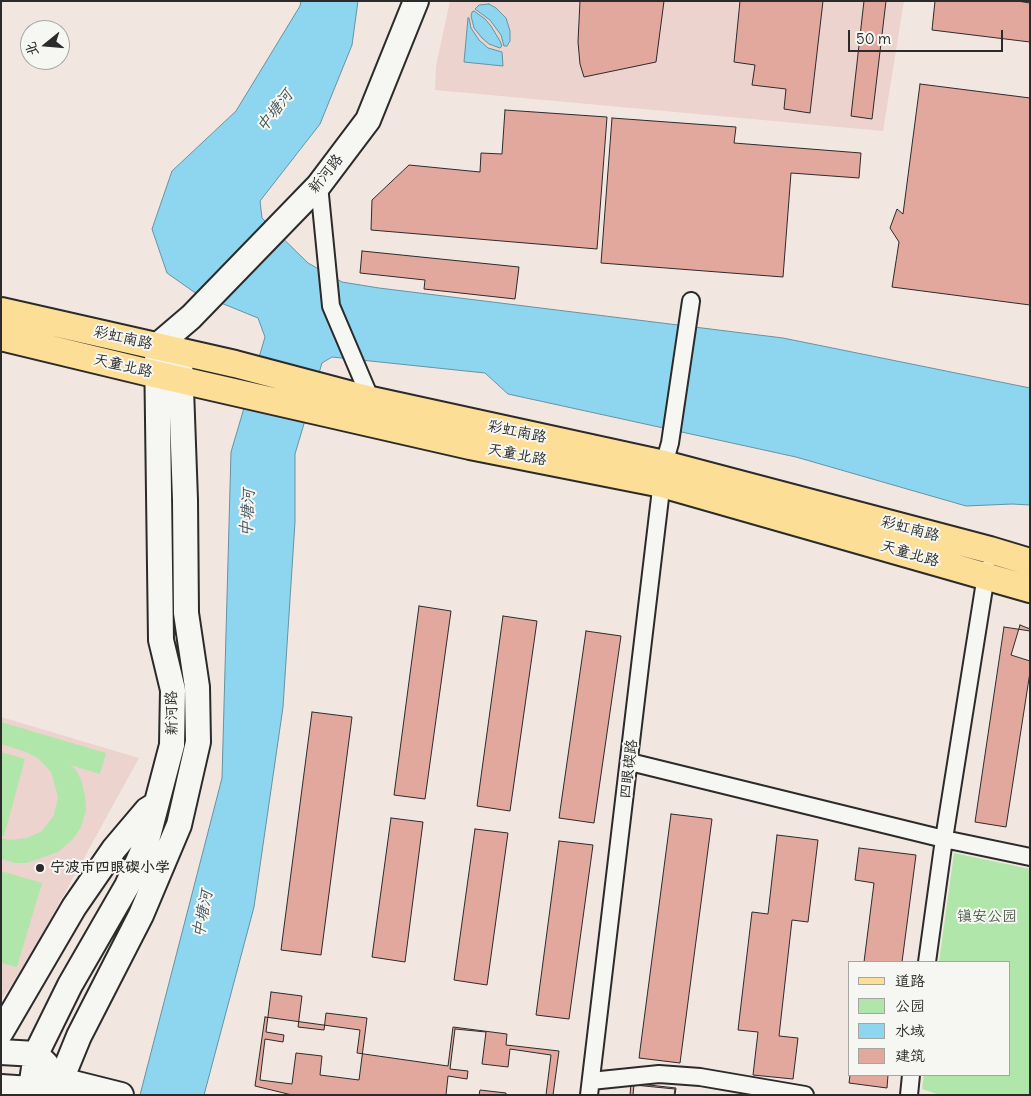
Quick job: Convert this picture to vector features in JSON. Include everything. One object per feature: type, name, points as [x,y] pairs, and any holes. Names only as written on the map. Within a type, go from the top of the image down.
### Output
[{"type":"main road","name":"新河路","points":[[61,1087],[79,1036],[141,915],[179,825],[198,742],[197,687],[186,613],[168,349],[191,317],[319,185],[368,120],[416,1]]},
{"type":"main road","name":"彩虹南路","points":[[1,311],[235,364],[371,400],[665,464],[1030,562]]},
{"type":"main road","name":"天童北路","points":[[1,337],[470,446],[665,464],[1030,589]]},
{"type":"main road","name":"新河路","points":[[30,1092],[36,1054],[70,985],[127,886],[146,844],[172,744],[173,690],[161,640],[169,376]]},
{"type":"main road","points":[[1,1032],[74,907],[114,849],[148,810],[156,805]]},
{"type":"main road","points":[[1,1052],[36,1054],[61,1087]]},
{"type":"main road","points":[[1,1088],[30,1092],[61,1087],[121,1095]]},
{"type":"street","points":[[319,185],[331,306],[371,400]]},
{"type":"street","name":"四眼碶路","points":[[590,1088],[665,464],[691,301]]},
{"type":"street","points":[[927,961],[944,839],[990,550]]},
{"type":"street","points":[[630,762],[944,839],[1030,857]]},
{"type":"street","points":[[590,1088],[659,1074],[700,1077],[805,1095]]},
{"type":"street","points":[[909,1095],[912,1076]]},
{"type":"shaded area","points":[[450,1],[904,1],[883,131],[435,90],[436,66]]},
{"type":"shaded area","name":"宁波市四眼碶小学","points":[[1,717],[139,758],[18,978],[1,999]]},
{"type":"green space","points":[[1,722],[106,753],[100,774],[70,765],[76,770],[82,782],[86,810],[81,827],[74,838],[58,852],[27,863],[15,863],[1,859],[1,838],[10,840],[27,838],[42,831],[54,815],[58,797],[51,772],[38,758],[1,744]]},
{"type":"green space","points":[[1,752],[25,759],[4,836],[1,835]]},
{"type":"green space","name":"镇安公园","points":[[954,853],[1030,869],[1030,1095],[940,1095],[922,1089],[924,1076],[1011,1076],[1011,961],[939,961]]},
{"type":"green space","points":[[1,871],[42,883],[17,967],[1,963]]},
{"type":"water","name":"中塘河","points":[[301,1],[358,1],[352,45],[320,124],[260,201],[262,218],[308,263],[342,282],[783,338],[1030,388],[1030,505],[966,506],[796,457],[508,394],[485,373],[332,357],[322,363],[295,454],[295,522],[283,707],[254,907],[204,1095],[140,1095],[222,778],[231,452],[265,337],[258,318],[194,292],[167,273],[152,229],[172,171],[236,111],[300,6]]},
{"type":"water","points":[[489,4],[506,18],[510,31],[510,41],[507,46],[504,46],[501,35],[490,20],[475,9],[479,5]]},
{"type":"water","points":[[474,11],[491,26],[500,41],[502,46],[500,48],[489,44],[474,28],[471,16]]},
{"type":"water","points":[[468,18],[471,28],[479,40],[488,48],[502,52],[503,66],[464,62]]},
{"type":"building","points":[[580,1],[664,1],[656,62],[584,77],[580,64],[578,42]]},
{"type":"building","points":[[740,1],[823,1],[810,113],[784,109],[786,89],[752,85],[755,65],[734,62]]},
{"type":"building","points":[[864,1],[886,1],[872,119],[851,116]]},
{"type":"building","points":[[935,1],[1017,1],[1030,3],[1030,42],[932,30]]},
{"type":"building","points":[[920,84],[1030,98],[1030,305],[892,287],[899,242],[890,228],[897,209],[903,214]]},
{"type":"building","points":[[505,110],[607,117],[597,249],[371,230],[372,200],[409,165],[480,172],[481,153],[502,154]]},
{"type":"building","points":[[612,118],[736,127],[734,143],[861,153],[859,178],[791,173],[783,277],[601,263]]},
{"type":"building","points":[[362,251],[519,267],[515,299],[424,289],[425,280],[360,273]]},
{"type":"building","points":[[419,606],[451,611],[425,799],[394,795]]},
{"type":"building","points":[[503,616],[537,621],[510,811],[477,806]]},
{"type":"building","points":[[1020,625],[1030,629],[1030,661],[1011,655]]},
{"type":"building","points":[[1004,627],[1030,631],[1030,672],[1006,827],[975,822]]},
{"type":"building","points":[[586,631],[621,636],[594,823],[559,818]]},
{"type":"building","points":[[312,712],[352,717],[321,955],[281,950]]},
{"type":"building","points":[[671,814],[712,819],[680,1063],[639,1058]]},
{"type":"building","points":[[391,818],[423,822],[405,962],[372,957]]},
{"type":"building","points":[[475,829],[508,833],[487,985],[454,980]]},
{"type":"building","points":[[777,835],[818,840],[808,922],[792,920],[779,1036],[798,1038],[793,1079],[753,1075],[758,1032],[738,1030],[752,912],[768,914]]},
{"type":"building","points":[[559,841],[593,845],[569,1019],[536,1015]]},
{"type":"building","points":[[859,848],[916,855],[902,961],[864,961],[874,883],[855,880]]},
{"type":"building","points":[[271,992],[302,996],[298,1027],[324,1030],[326,1013],[367,1018],[359,1080],[320,1075],[322,1056],[296,1053],[292,1084],[260,1080],[265,1039],[283,1042],[284,1035],[266,1032]]},
{"type":"building","points":[[265,1017],[360,1030],[357,1053],[448,1066],[453,1027],[507,1034],[506,1045],[559,1051],[553,1095],[292,1095],[255,1086]]},
{"type":"building","points":[[455,1029],[486,1032],[482,1064],[508,1067],[510,1049],[551,1055],[546,1095],[506,1095],[506,1093],[480,1090],[479,1095],[446,1095],[448,1076],[467,1079],[468,1071],[450,1069]]},
{"type":"building","points":[[850,1076],[888,1076],[887,1088],[849,1083]]},
{"type":"building","points":[[631,1083],[676,1088],[675,1095],[630,1095]]},
{"type":"building","points":[[634,1085],[675,1089],[674,1095],[633,1095]]},
{"type":"place","name":"宁波市四眼碶小学","points":[[40,868]]}]
